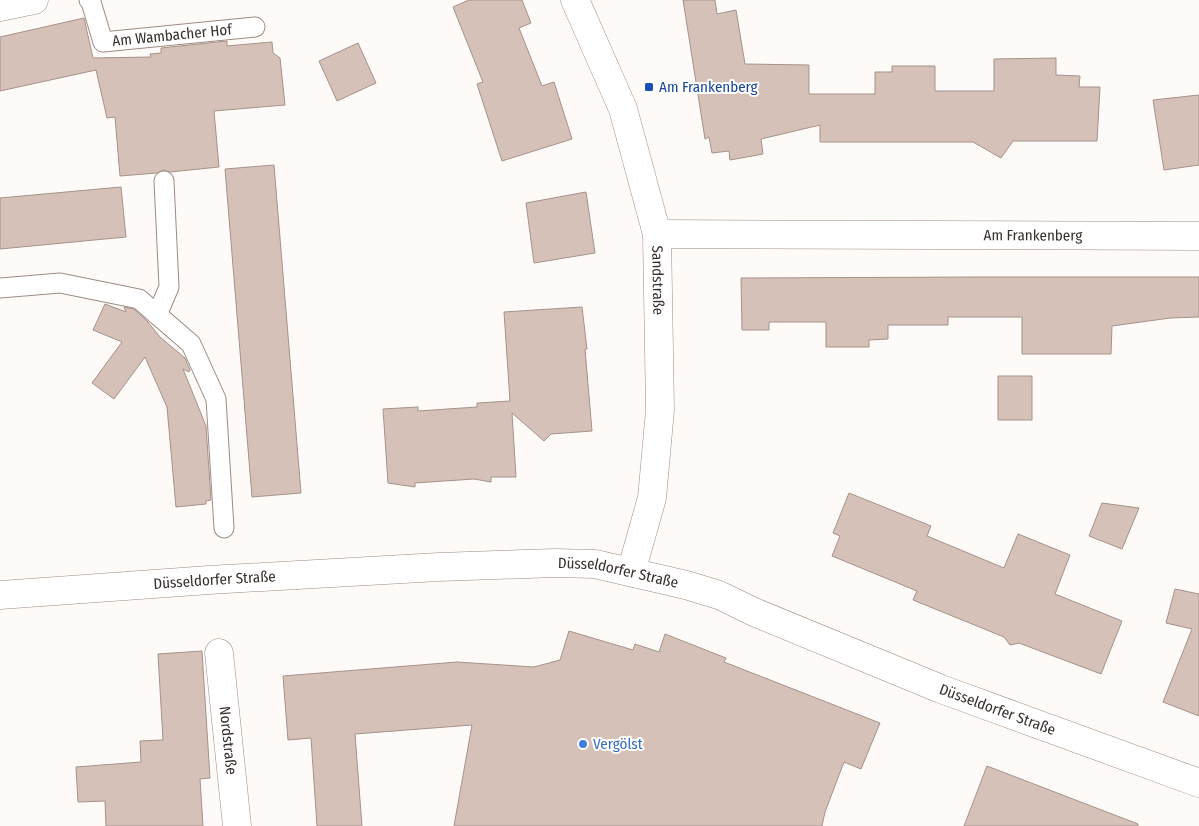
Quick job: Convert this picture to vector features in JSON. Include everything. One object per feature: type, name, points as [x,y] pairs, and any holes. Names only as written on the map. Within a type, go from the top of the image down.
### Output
[{"type":"street","points":[[0,7],[34,0]]},
{"type":"street","name":"Sandstraße","points":[[575,0],[623,109],[657,234],[660,410],[652,498],[631,572]]},
{"type":"street","name":"Am Frankenberg","points":[[657,234],[1199,236]]},
{"type":"street","name":"Düsseldorfer Straße","points":[[0,595],[209,580],[439,567],[555,563],[595,564],[719,596],[941,689],[1199,783]]},
{"type":"street","name":"Nordstraße","points":[[218,653],[237,826]]},
{"type":"lane","name":"Am Wambacher Hof","points":[[89,0],[103,42],[255,27]]},
{"type":"lane","points":[[157,316],[169,287],[164,181]]},
{"type":"lane","points":[[0,288],[60,283],[139,299],[191,344],[216,399],[224,528]]},
{"type":"building","points":[[469,0],[522,0],[531,23],[519,28],[542,86],[554,82],[572,139],[502,161],[477,84],[483,82],[453,7]]},
{"type":"building","points":[[683,0],[715,0],[717,14],[736,10],[745,64],[809,65],[809,94],[875,94],[875,72],[892,72],[892,66],[935,66],[935,91],[994,91],[994,59],[1056,58],[1056,75],[1080,76],[1079,87],[1100,87],[1097,141],[1013,141],[1001,158],[973,142],[820,142],[820,125],[761,139],[763,154],[730,160],[729,151],[712,153],[709,137],[705,139]]},
{"type":"building","points":[[84,18],[93,58],[151,57],[150,54],[161,53],[161,48],[227,41],[227,46],[272,42],[273,53],[280,58],[285,105],[214,111],[219,167],[170,172],[163,170],[157,173],[120,176],[115,117],[107,118],[96,70],[0,91],[0,37]]},
{"type":"building","points":[[358,43],[376,83],[337,101],[319,61]]},
{"type":"building","points":[[1199,95],[1199,165],[1164,170],[1153,100]]},
{"type":"building","points":[[274,165],[301,493],[252,497],[225,169]]},
{"type":"building","points":[[121,187],[126,237],[0,249],[0,198]]},
{"type":"building","points":[[586,192],[595,253],[534,263],[526,203]]},
{"type":"building","points":[[1199,277],[1199,317],[1170,318],[1112,326],[1111,354],[1022,354],[1022,317],[948,317],[948,325],[888,325],[888,339],[869,340],[869,347],[826,347],[826,322],[769,322],[769,330],[742,330],[741,278]]},
{"type":"building","points":[[105,304],[126,312],[124,307],[134,309],[160,337],[185,358],[190,370],[189,372],[183,369],[206,426],[211,500],[206,501],[206,504],[176,507],[167,407],[145,357],[114,399],[92,383],[122,342],[93,330]]},
{"type":"building","points":[[582,307],[587,349],[585,349],[592,431],[551,434],[544,441],[512,413],[516,477],[491,477],[491,482],[474,479],[415,483],[415,487],[388,483],[383,409],[418,407],[418,411],[477,407],[477,403],[510,401],[504,312]]},
{"type":"building","points":[[998,376],[1032,376],[1032,420],[998,420]]},
{"type":"building","points":[[849,493],[931,526],[927,536],[1004,568],[1018,534],[1070,555],[1055,594],[1122,621],[1101,674],[1019,643],[1010,645],[1004,637],[913,600],[917,591],[832,556],[840,536],[833,533]]},
{"type":"building","points":[[1102,503],[1139,508],[1122,549],[1089,536]]},
{"type":"building","points":[[1175,589],[1199,594],[1199,716],[1163,702],[1192,629],[1166,623]]},
{"type":"building","points":[[569,631],[633,650],[635,644],[659,652],[665,634],[726,658],[724,662],[880,723],[861,769],[844,762],[825,812],[822,826],[454,826],[472,725],[355,734],[362,826],[317,826],[311,738],[288,740],[283,676],[457,662],[534,667],[560,660]]},
{"type":"building","points":[[202,651],[210,778],[200,779],[203,826],[106,826],[105,801],[78,802],[76,767],[141,762],[140,741],[163,740],[158,654]]},
{"type":"building","points":[[987,766],[1138,824],[1138,826],[964,826]]},
{"type":"place","name":"Am Frankenberg","points":[[649,87]]},
{"type":"place","name":"Vergölst","points":[[583,744]]}]
